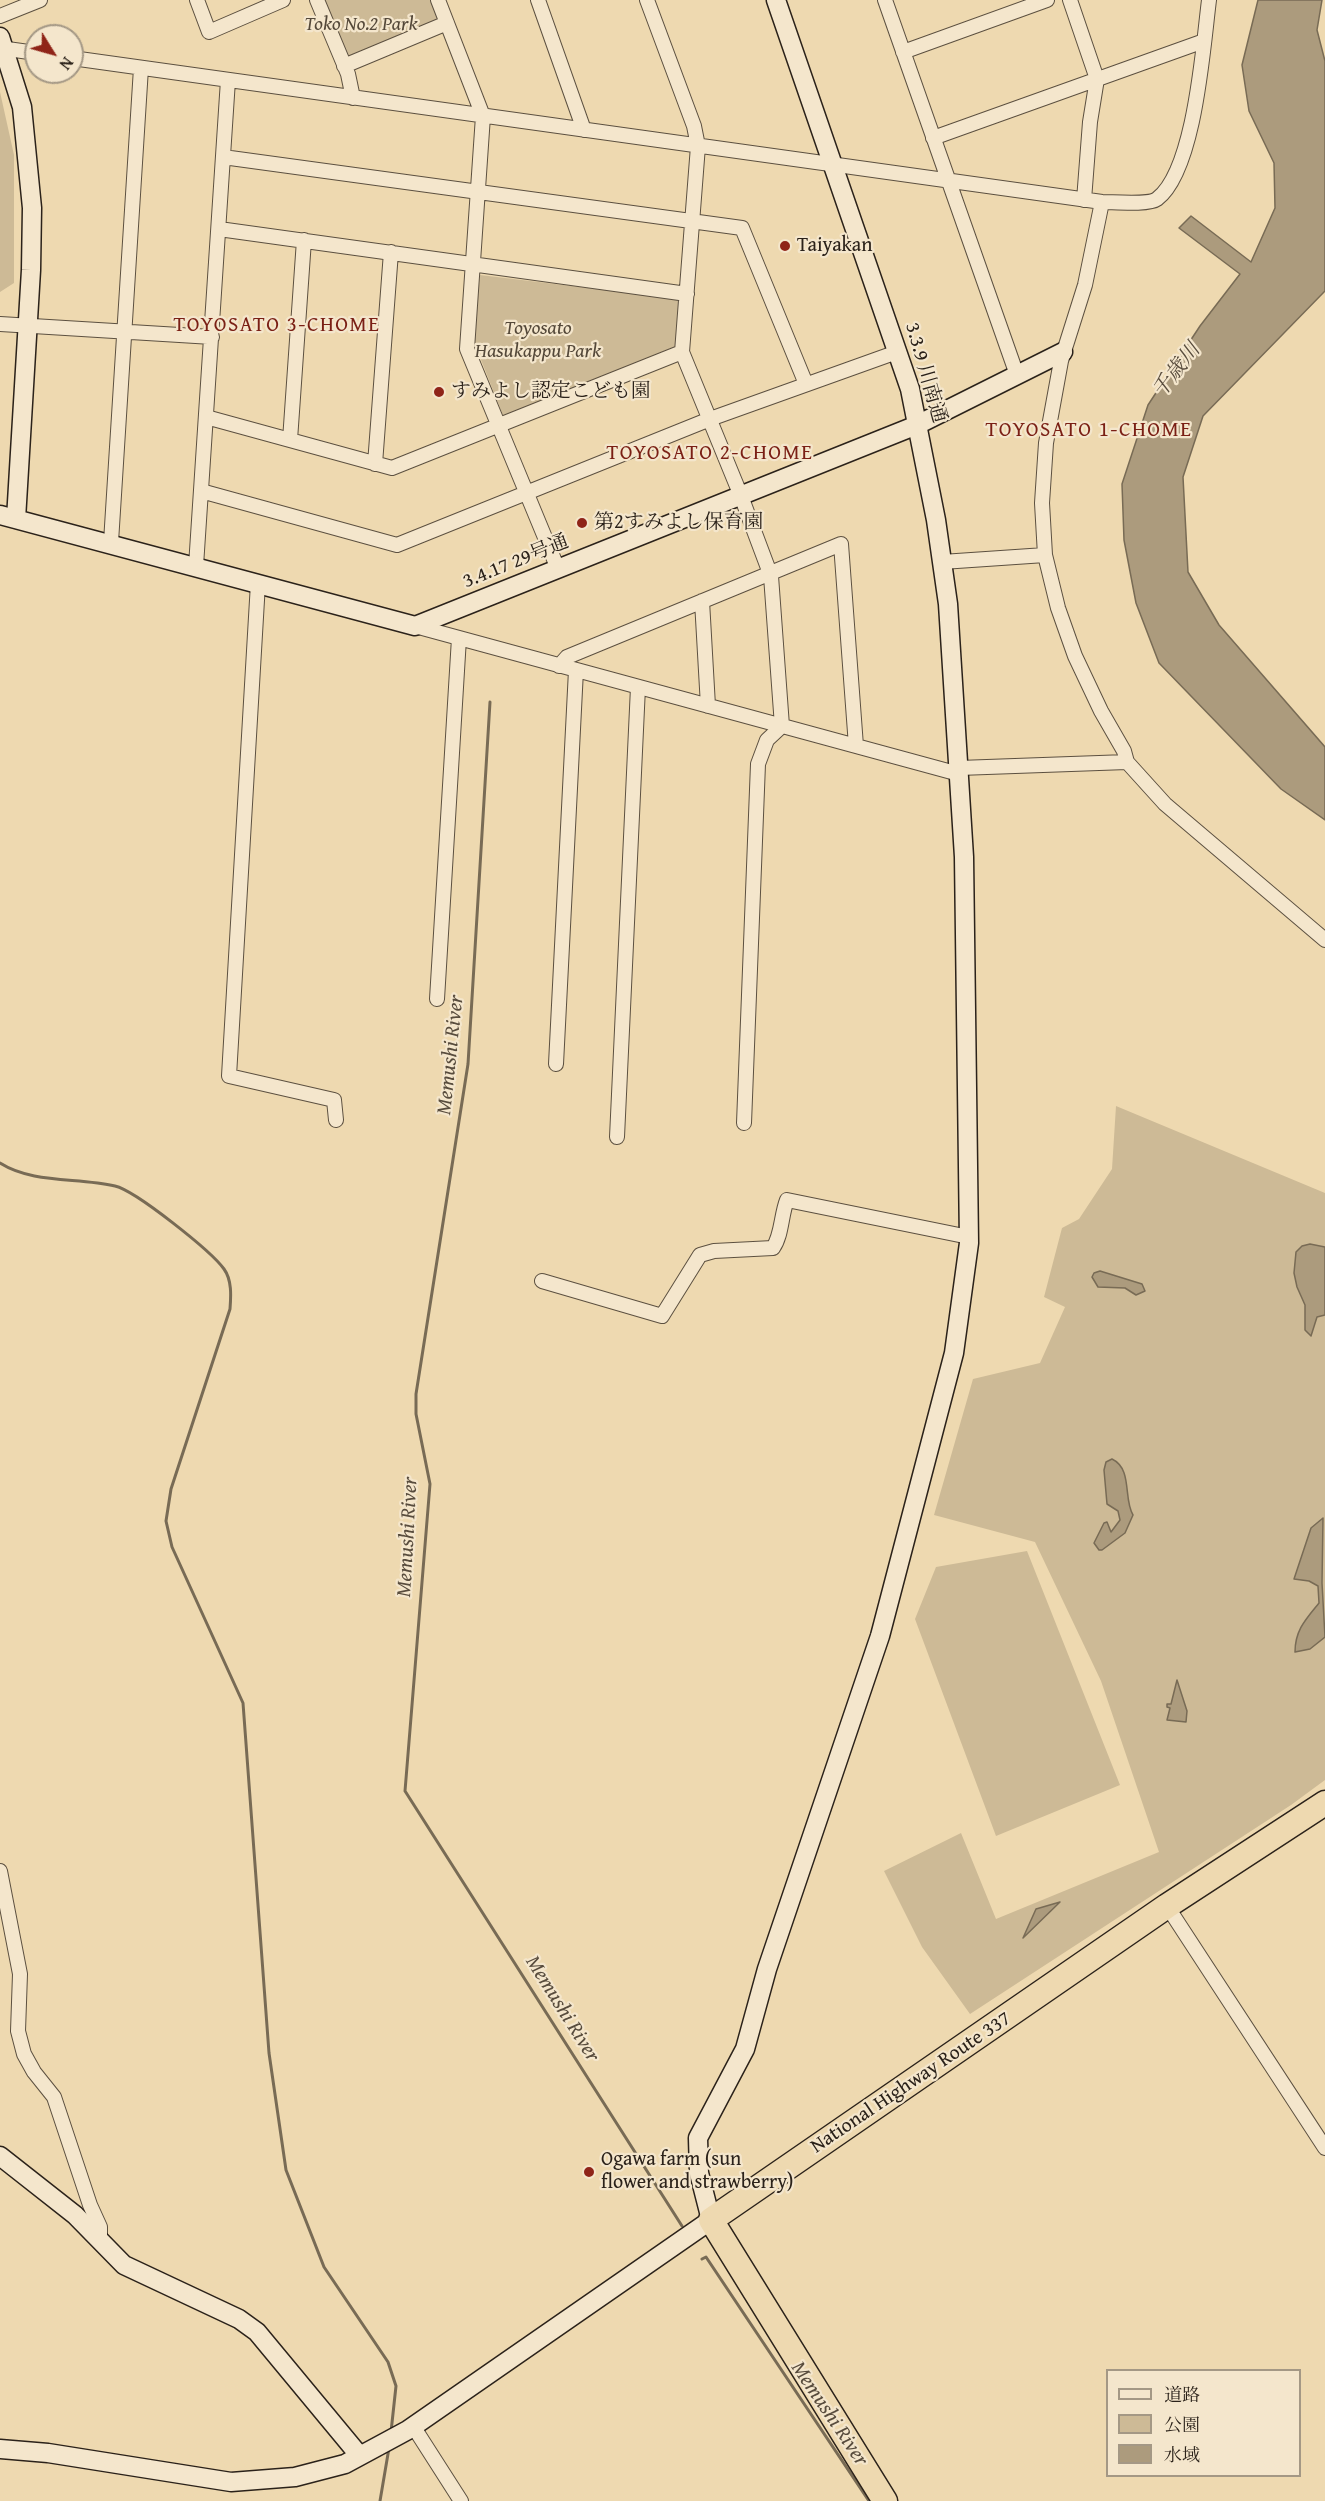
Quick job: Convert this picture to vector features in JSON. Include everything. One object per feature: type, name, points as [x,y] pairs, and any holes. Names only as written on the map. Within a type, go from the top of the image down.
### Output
[{"type":"highway","name":"National Highway Route 337","points":[[711,2220],[1167,1906],[1325,1803]]},
{"type":"highway","points":[[711,2220],[885,2501]]},
{"type":"street","points":[[0,16],[40,0]]},
{"type":"street","points":[[197,0],[209,32],[283,0]]},
{"type":"street","points":[[317,0],[345,66],[353,98]]},
{"type":"street","points":[[438,0],[483,116],[467,349],[558,569]]},
{"type":"street","points":[[538,0],[584,130]]},
{"type":"street","points":[[647,0],[694,126],[698,146],[682,352],[741,495],[769,573],[782,726]]},
{"type":"street","name":"3.3.9 川南通","points":[[711,2220],[699,2173],[696,2151],[698,2138],[745,2049],[770,1960],[880,1636],[954,1353],[963,1302],[969,1237],[964,857],[948,604],[942,562],[910,388],[835,165],[776,0]]},
{"type":"street","points":[[885,0],[1017,375]]},
{"type":"street","points":[[903,52],[1047,0]]},
{"type":"street","points":[[1070,0],[1097,79],[1090,122],[1084,200]]},
{"type":"street","points":[[84,60],[1102,202],[1157,199],[1173,179],[1184,158],[1209,0]]},
{"type":"street","points":[[345,66],[447,23]]},
{"type":"street","points":[[933,138],[1204,42]]},
{"type":"street","points":[[1,44],[24,50]]},
{"type":"street","points":[[1,44],[22,107],[29,164],[32,229],[28,326],[8,517],[111,542],[559,666],[856,746],[959,771],[1127,762]]},
{"type":"street","points":[[111,542],[141,68]]},
{"type":"street","points":[[196,566],[228,80]]},
{"type":"street","points":[[224,157],[742,228],[806,384]]},
{"type":"street","points":[[1102,202],[1085,285],[1063,352],[1046,443],[1042,503],[1046,555],[1058,608],[1075,656],[1101,711],[1124,751],[1127,762],[1173,812],[1325,940]]},
{"type":"street","points":[[219,229],[687,294]]},
{"type":"street","points":[[290,440],[304,240]]},
{"type":"street","points":[[375,464],[391,252]]},
{"type":"street","points":[[0,324],[212,337]]},
{"type":"street","points":[[206,417],[392,468],[500,428],[682,352]]},
{"type":"street","points":[[201,491],[397,545],[710,419],[897,352]]},
{"type":"street","name":"3.4.17 29号通","points":[[415,626],[918,425],[1063,352]]},
{"type":"street","points":[[559,666],[567,657],[841,544],[856,746]]},
{"type":"street","points":[[942,562],[1046,555]]},
{"type":"street","points":[[258,583],[229,1076],[334,1100],[336,1120]]},
{"type":"street","points":[[702,601],[708,706]]},
{"type":"street","points":[[437,999],[459,638]]},
{"type":"street","points":[[556,1064],[576,670]]},
{"type":"street","points":[[617,1137],[638,687]]},
{"type":"street","points":[[744,1123],[758,764],[767,740],[782,726]]},
{"type":"street","points":[[542,1281],[662,1316],[700,1255],[714,1251],[773,1248],[778,1241],[782,1213],[788,1200],[969,1237]]},
{"type":"street","points":[[0,1871],[20,1974],[18,2031],[20,2039],[34,2072],[54,2097],[90,2205],[100,2227],[100,2240]]},
{"type":"street","points":[[1167,1906],[1325,2148]]},
{"type":"street","points":[[0,2156],[75,2215],[124,2265],[239,2319],[257,2332],[362,2455]]},
{"type":"street","points":[[0,2449],[48,2453],[231,2482],[294,2477],[345,2464],[410,2428],[711,2220]]},
{"type":"street","points":[[410,2428],[461,2501]]},
{"type":"green space","name":"Toko No.2 Park","points":[[323,0],[434,0],[441,19],[346,60]]},
{"type":"green space","points":[[0,92],[14,155],[14,283],[0,292]]},
{"type":"green space","name":"Toyosato Hasukappu Park","points":[[480,275],[680,299],[676,346],[504,418],[474,342]]},
{"type":"green space","points":[[1116,1106],[1325,1193],[1325,1780],[1291,1805],[970,2014],[922,1947],[884,1871],[961,1833],[996,1919],[1159,1852],[1101,1681],[1035,1542],[934,1515],[973,1379],[1040,1363],[1065,1307],[1044,1297],[1062,1228],[1079,1219],[1112,1169]]},
{"type":"green space","points":[[1027,1551],[1120,1785],[996,1836],[915,1619],[936,1567]]},
{"type":"water","name":"千歳川","points":[[1258,0],[1322,0],[1317,30],[1325,61],[1325,291],[1203,416],[1183,477],[1188,572],[1219,625],[1325,747],[1325,820],[1281,789],[1159,663],[1136,603],[1124,540],[1122,484],[1148,405],[1200,326],[1240,274],[1179,228],[1191,216],[1251,262],[1275,208],[1274,163],[1249,111],[1242,65]]},
{"type":"water","points":[[1310,1244],[1325,1247],[1325,1315],[1317,1317],[1311,1336],[1305,1330],[1305,1305],[1294,1273],[1296,1252],[1302,1246]]},
{"type":"water","points":[[1100,1271],[1142,1284],[1145,1291],[1136,1295],[1125,1288],[1098,1287],[1092,1277],[1094,1273]]},
{"type":"water","points":[[1112,1459],[1123,1470],[1128,1501],[1133,1515],[1125,1533],[1099,1550],[1094,1543],[1104,1523],[1107,1522],[1111,1532],[1120,1520],[1118,1511],[1107,1504],[1104,1470],[1106,1462]]},
{"type":"water","points":[[1323,1518],[1322,1583],[1325,1637],[1310,1649],[1295,1652],[1299,1631],[1319,1603],[1318,1586],[1309,1581],[1294,1579],[1311,1528]]},
{"type":"water","points":[[1177,1680],[1187,1711],[1186,1722],[1167,1720],[1170,1708],[1167,1704],[1171,1704]]},
{"type":"water","points":[[1060,1902],[1023,1938],[1036,1909]]},
{"type":"waterway","name":"Memushi River","points":[[490,702],[468,1064],[416,1394],[416,1414],[430,1484],[405,1791],[682,2226]]},
{"type":"waterway","points":[[0,1163],[27,1174],[101,1183],[125,1190],[189,1236],[224,1269],[230,1283],[230,1309],[171,1489],[166,1521],[172,1547],[243,1703],[269,2053],[286,2170],[324,2267],[388,2362],[396,2386],[391,2432]]},
{"type":"waterway","name":"Memushi River","points":[[702,2259],[706,2257],[869,2501]]},
{"type":"waterway","points":[[380,2501],[389,2448]]},
{"type":"place","name":"Taiyakan","points":[[785,246]]},
{"type":"place","name":"すみよし認定こども園","points":[[439,392]]},
{"type":"place","name":"第2すみよし保育園","points":[[582,523]]},
{"type":"place","name":"Ogawa farm (sun flower and strawberry)","points":[[589,2172]]},
{"type":"district","name":"TOYOSATO 3-CHOME","points":[[277,326]]},
{"type":"district","name":"TOYOSATO 1-CHOME","points":[[1089,431]]},
{"type":"district","name":"TOYOSATO 2-CHOME","points":[[710,454]]}]
